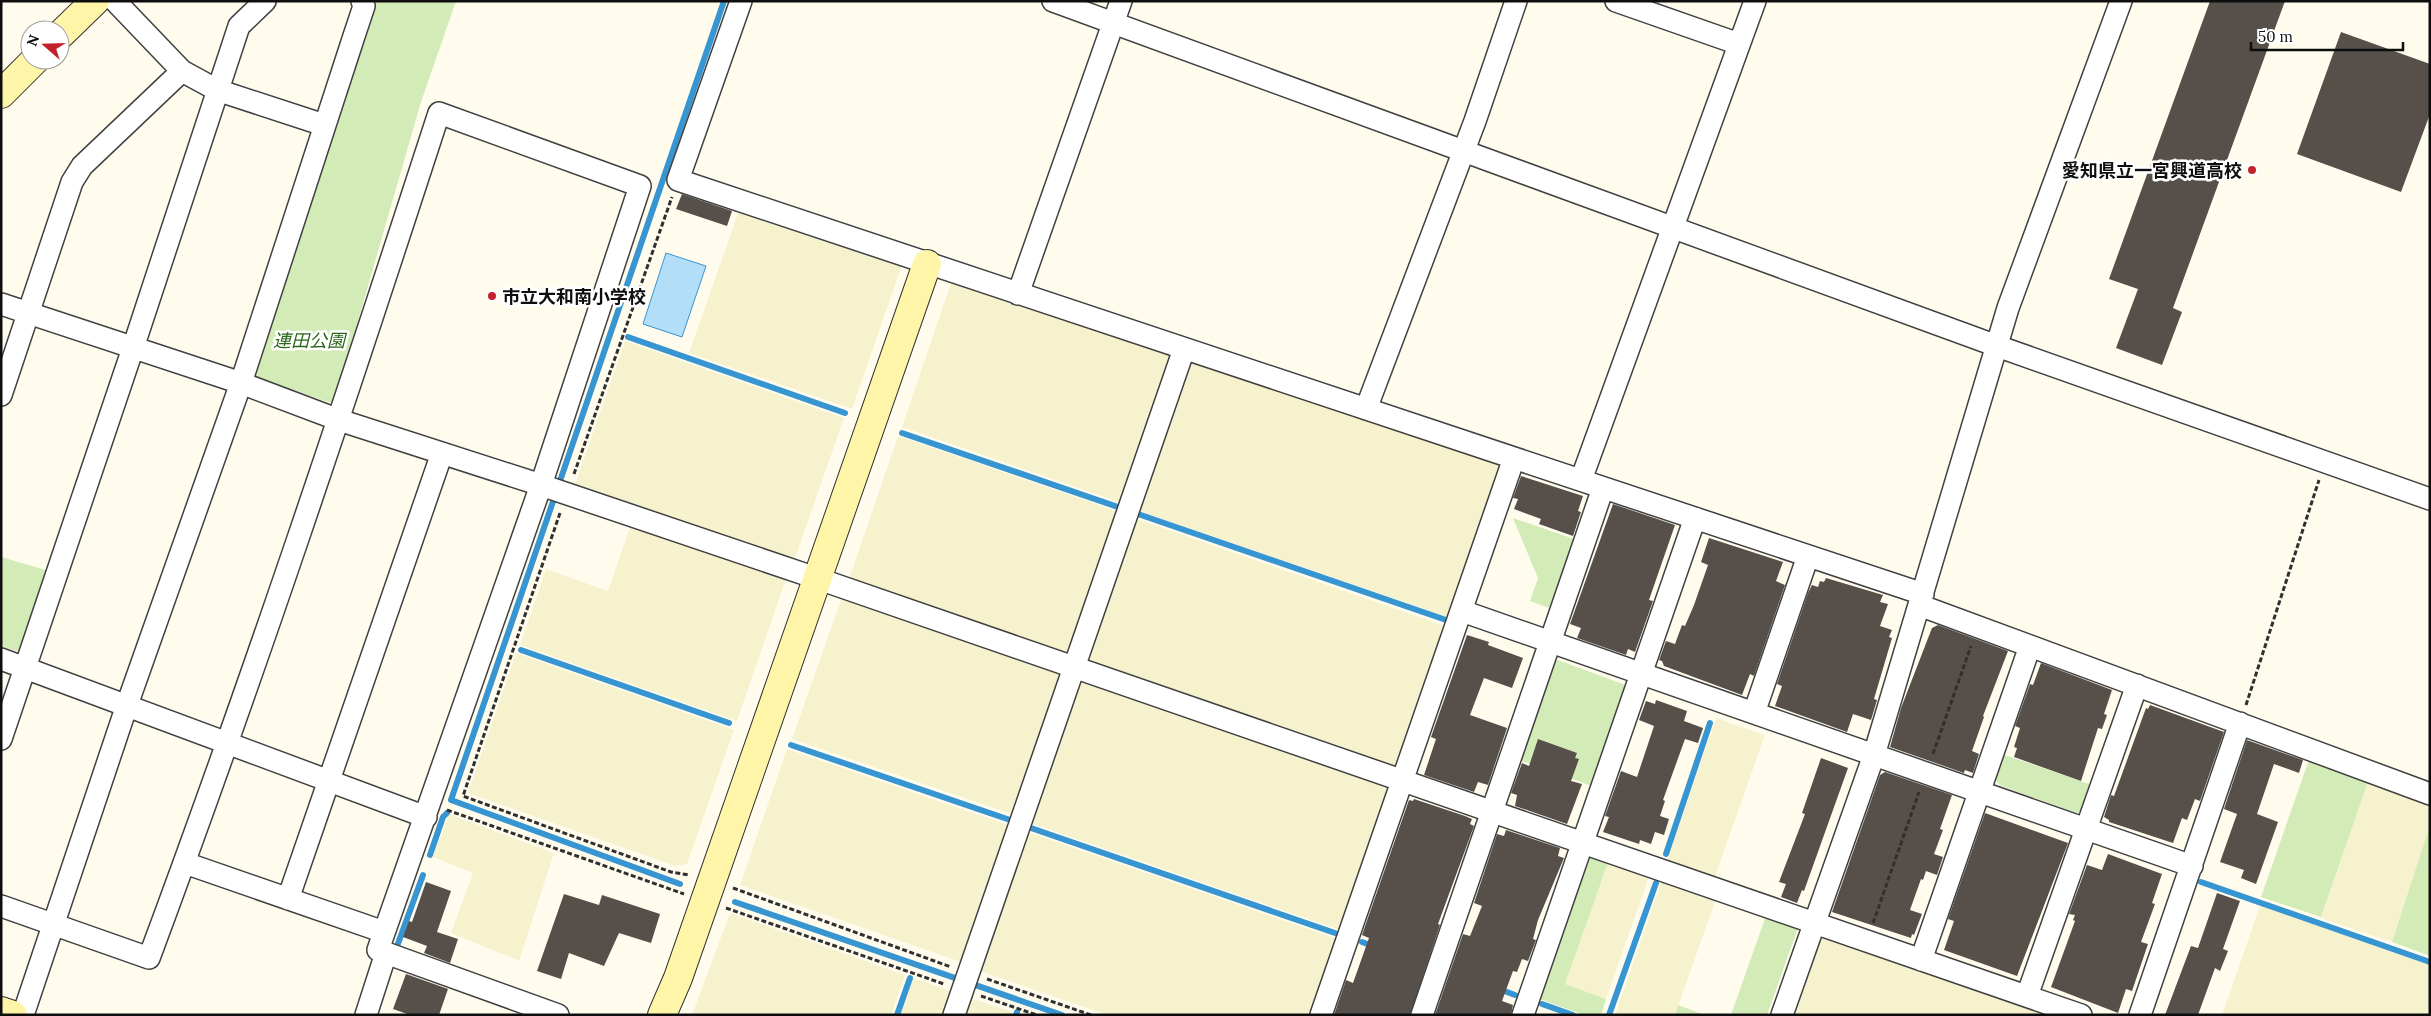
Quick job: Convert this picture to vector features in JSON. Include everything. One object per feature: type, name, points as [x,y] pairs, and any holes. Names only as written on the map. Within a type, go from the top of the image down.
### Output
[{"type":"street","points":[[70,25],[94,1]]},
{"type":"street","points":[[115,1],[182,72],[217,90],[324,125]]},
{"type":"street","points":[[1,740],[239,26],[264,1]]},
{"type":"street","points":[[23,1015],[126,705],[241,383],[364,6],[362,1]]},
{"type":"street","points":[[741,1],[678,180],[1808,556],[1921,600],[2030,646],[2430,794]]},
{"type":"street","points":[[1053,1],[1997,346],[2430,499]]},
{"type":"street","points":[[1018,294],[1122,1]]},
{"type":"street","points":[[1366,409],[1463,151],[1516,1]]},
{"type":"street","points":[[1616,1],[1739,44]]},
{"type":"street","points":[[1581,480],[1754,1]]},
{"type":"street","points":[[1782,1015],[1874,755],[2012,299],[2121,1]]},
{"type":"street","points":[[1,94],[25,70]]},
{"type":"street","points":[[1,395],[72,182],[82,166],[182,72]]},
{"type":"street","points":[[1,906],[149,958],[228,743],[339,420],[439,112],[640,186],[556,490],[428,811],[378,950],[558,1015]]},
{"type":"street","points":[[662,1015],[678,978],[927,264]]},
{"type":"street","points":[[1,304],[241,383],[339,420],[556,490],[816,578],[1403,779],[2081,1015]]},
{"type":"street","points":[[954,1015],[1184,348]]},
{"type":"street","points":[[288,900],[442,453]]},
{"type":"street","points":[[1321,1015],[1514,458]]},
{"type":"street","points":[[1422,1015],[1603,488]]},
{"type":"street","points":[[1530,1013],[1583,842],[1695,518]]},
{"type":"street","points":[[1754,713],[1808,556]]},
{"type":"street","points":[[1462,611],[2192,866]]},
{"type":"street","points":[[1920,960],[2030,646]]},
{"type":"street","points":[[1,659],[329,781],[428,811]]},
{"type":"street","points":[[2027,996],[2137,685]]},
{"type":"street","points":[[2140,1015],[2240,723]]},
{"type":"street","points":[[184,863],[384,932]]},
{"type":"street","points":[[366,1015],[386,953]]},
{"type":"street","points":[[1,1011],[13,1015]]},
{"type":"path","points":[[678,180],[556,490],[463,796],[671,872],[708,890],[965,982],[1091,1015]]},
{"type":"path","points":[[2240,723],[2326,461]]},
{"type":"path","points":[[428,811],[708,890],[965,982],[1037,1015]]},
{"type":"shaded area","points":[[740,208],[903,262],[852,409],[689,353]]},
{"type":"shaded area","points":[[952,280],[1174,353],[1122,503],[902,427]]},
{"type":"shaded area","points":[[625,341],[844,418],[793,564],[574,487]]},
{"type":"shaded area","points":[[1190,358],[1505,462],[1451,618],[1137,510]]},
{"type":"shaded area","points":[[898,436],[1119,512],[1068,658],[848,582]]},
{"type":"shaded area","points":[[1134,518],[1448,627],[1398,771],[1084,662]]},
{"type":"shaded area","points":[[632,521],[787,576],[737,721],[520,645],[546,569],[608,591]]},
{"type":"shaded area","points":[[842,597],[1063,673],[1014,815],[792,739]]},
{"type":"shaded area","points":[[516,653],[734,730],[687,864],[675,866],[468,793]]},
{"type":"shaded area","points":[[1078,677],[1393,786],[1343,931],[1028,822]]},
{"type":"shaded area","points":[[1716,718],[1765,735],[1713,882],[1666,865]]},
{"type":"shaded area","points":[[787,749],[1011,826],[964,963],[740,885]]},
{"type":"shaded area","points":[[2369,779],[2430,803],[2430,825],[2392,942],[2321,918]]},
{"type":"shaded area","points":[[449,814],[554,853],[519,961],[451,933],[473,873],[433,857]]},
{"type":"shaded area","points":[[1025,831],[1340,940],[1314,1015],[1107,1015],[977,970]]},
{"type":"shaded area","points":[[1609,860],[1650,874],[1606,999],[1565,984]]},
{"type":"shaded area","points":[[1663,877],[1717,896],[1675,1015],[1615,1015]]},
{"type":"shaded area","points":[[2260,906],[2430,965],[2430,1015],[2222,1015]]},
{"type":"shaded area","points":[[730,913],[905,975],[891,1015],[692,1015]]},
{"type":"shaded area","points":[[1823,933],[2059,1015],[1795,1015]]},
{"type":"shaded area","points":[[913,978],[955,993],[948,1015],[900,1015]]},
{"type":"shaded area","points":[[968,997],[1012,1012],[1011,1015],[962,1015]]},
{"type":"green space","name":"連田公園","points":[[374,1],[456,1],[421,102],[334,404],[252,376]]},
{"type":"green space","points":[[1513,518],[1574,539],[1549,608],[1530,601],[1538,578]]},
{"type":"green space","points":[[1,557],[46,570],[20,652],[1,646]]},
{"type":"green space","points":[[1555,659],[1628,686],[1592,786],[1519,760]]},
{"type":"green space","points":[[2002,754],[2092,785],[2083,810],[2076,813],[1999,785],[1994,777]]},
{"type":"green space","points":[[2310,757],[2369,779],[2321,917],[2261,897]]},
{"type":"green space","points":[[2430,825],[2430,956],[2392,942]]},
{"type":"green space","points":[[1588,852],[1609,860],[1565,984],[1606,999],[1601,1015],[1584,1015],[1537,998]]},
{"type":"green space","points":[[1767,913],[1799,925],[1767,1015],[1731,1015]]},
{"type":"green space","points":[[1678,1005],[1705,1015],[1675,1015]]},
{"type":"water","points":[[666,253],[706,266],[682,337],[643,324]]},
{"type":"building","points":[[2210,1],[2285,1],[2173,308],[2182,312],[2162,365],[2116,348],[2138,289],[2109,279]]},
{"type":"building","points":[[2341,32],[2430,64],[2430,114],[2401,192],[2297,154]]},
{"type":"building","points":[[682,194],[732,211],[727,226],[676,209]]},
{"type":"building","points":[[1521,476],[1583,496],[1578,511],[1581,512],[1573,536],[1539,524],[1541,519],[1514,509],[1518,499],[1513,498]]},
{"type":"building","points":[[1613,504],[1675,525],[1649,600],[1653,601],[1635,652],[1628,649],[1626,655],[1577,638],[1581,628],[1570,624]]},
{"type":"building","points":[[1709,538],[1783,562],[1776,581],[1785,585],[1754,676],[1750,674],[1742,695],[1664,666],[1662,661],[1659,660],[1666,641],[1675,644],[1682,625],[1685,626],[1694,605],[1708,565],[1701,562]]},
{"type":"building","points":[[1826,578],[1883,595],[1880,602],[1888,604],[1880,626],[1892,630],[1889,637],[1892,638],[1874,699],[1877,700],[1871,720],[1853,714],[1847,732],[1775,706],[1782,686],[1777,684],[1808,593],[1812,585],[1818,587],[1820,581],[1824,582]]},
{"type":"building","points":[[1938,625],[2008,651],[1983,716],[1972,751],[1979,754],[1973,773],[1965,770],[1964,773],[1890,747],[1901,708],[1932,628]]},
{"type":"building","points":[[1467,635],[1489,642],[1488,645],[1523,658],[1512,688],[1484,678],[1470,715],[1507,728],[1488,785],[1478,782],[1474,792],[1424,775],[1436,739],[1431,737]]},
{"type":"building","points":[[2041,663],[2112,690],[2104,714],[2107,715],[2102,729],[2098,728],[2081,781],[2014,757],[2017,748],[2014,747],[2020,728],[2015,726],[2030,684],[2033,685]]},
{"type":"building","points":[[1656,700],[1687,711],[1684,721],[1703,728],[1698,743],[1685,739],[1663,800],[1665,801],[1660,816],[1669,819],[1664,835],[1655,832],[1651,844],[1640,840],[1639,844],[1603,832],[1609,817],[1605,816],[1621,771],[1637,777],[1654,726],[1639,720],[1646,701],[1655,704]]},
{"type":"building","points":[[2150,705],[2224,732],[2200,801],[2195,799],[2187,820],[2182,818],[2173,843],[2109,822],[2104,817],[2111,795],[2114,796],[2146,708],[2148,709]]},
{"type":"building","points":[[1538,739],[1577,753],[1575,758],[1579,759],[1571,781],[1582,784],[1567,824],[1515,806],[1517,795],[1511,793],[1522,763],[1529,766]]},
{"type":"building","points":[[2247,740],[2303,760],[2299,773],[2274,764],[2257,814],[2278,822],[2256,884],[2241,878],[2244,870],[2220,862],[2237,814],[2224,809]]},
{"type":"building","points":[[1821,758],[1848,768],[1804,891],[1802,890],[1797,903],[1781,897],[1786,884],[1779,882],[1805,814],[1802,813]]},
{"type":"building","points":[[1885,772],[1952,795],[1940,829],[1943,830],[1934,854],[1943,857],[1937,875],[1926,871],[1923,880],[1921,879],[1910,910],[1922,914],[1911,938],[1832,912],[1880,775]]},
{"type":"building","points":[[1414,799],[1472,819],[1470,824],[1474,826],[1438,924],[1440,925],[1410,1015],[1334,1015],[1346,980],[1353,983],[1369,938],[1362,935],[1409,800],[1413,801]]},
{"type":"building","points":[[1985,813],[2068,843],[2017,976],[1944,950],[1954,921],[1948,919]]},
{"type":"building","points":[[1506,830],[1560,848],[1558,856],[1564,858],[1538,920],[1533,939],[1536,940],[1528,961],[1522,959],[1517,972],[1513,971],[1502,1001],[1513,1005],[1511,1015],[1435,1015],[1463,934],[1470,936],[1482,906],[1474,903],[1497,834],[1504,836]]},
{"type":"building","points":[[2108,854],[2162,874],[2152,903],[2155,904],[2141,942],[2148,944],[2132,991],[2126,989],[2118,1013],[2051,987],[2075,921],[2073,920],[2075,915],[2069,914],[2087,865],[2102,870]]},
{"type":"building","points":[[426,882],[451,891],[437,932],[458,939],[450,963],[424,953],[427,946],[403,937],[409,921],[412,922]]},
{"type":"building","points":[[2217,893],[2240,901],[2223,949],[2228,951],[2220,971],[2215,968],[2198,1015],[2165,1015],[2191,946],[2198,948]]},
{"type":"building","points":[[564,894],[599,905],[602,895],[660,914],[651,943],[619,933],[604,966],[569,953],[561,979],[537,971]]},
{"type":"building","points":[[406,974],[448,989],[439,1015],[410,1015],[393,1009]]},
{"type":"waterway","points":[[680,884],[451,800],[724,1]]},
{"type":"waterway","points":[[628,337],[845,413]]},
{"type":"waterway","points":[[902,433],[1121,508]]},
{"type":"waterway","points":[[1138,514],[1449,621]]},
{"type":"waterway","points":[[521,650],[729,723]]},
{"type":"waterway","points":[[1666,854],[1710,723]]},
{"type":"waterway","points":[[791,745],[1013,821]]},
{"type":"waterway","points":[[430,855],[443,817],[447,813]]},
{"type":"waterway","points":[[1028,827],[1335,933]]},
{"type":"waterway","points":[[396,949],[423,875]]},
{"type":"waterway","points":[[2201,882],[2430,962]]},
{"type":"waterway","points":[[1609,1015],[1656,883]]},
{"type":"waterway","points":[[735,902],[1062,1015]]},
{"type":"waterway","points":[[1362,942],[1373,946]]},
{"type":"waterway","points":[[897,1015],[910,978]]},
{"type":"waterway","points":[[1499,989],[1515,995]]},
{"type":"waterway","points":[[1542,1004],[1573,1015]]},
{"type":"place","name":"愛知県立一宮興道高校","points":[[2252,170]]},
{"type":"place","name":"市立大和南小学校","points":[[492,296]]}]
